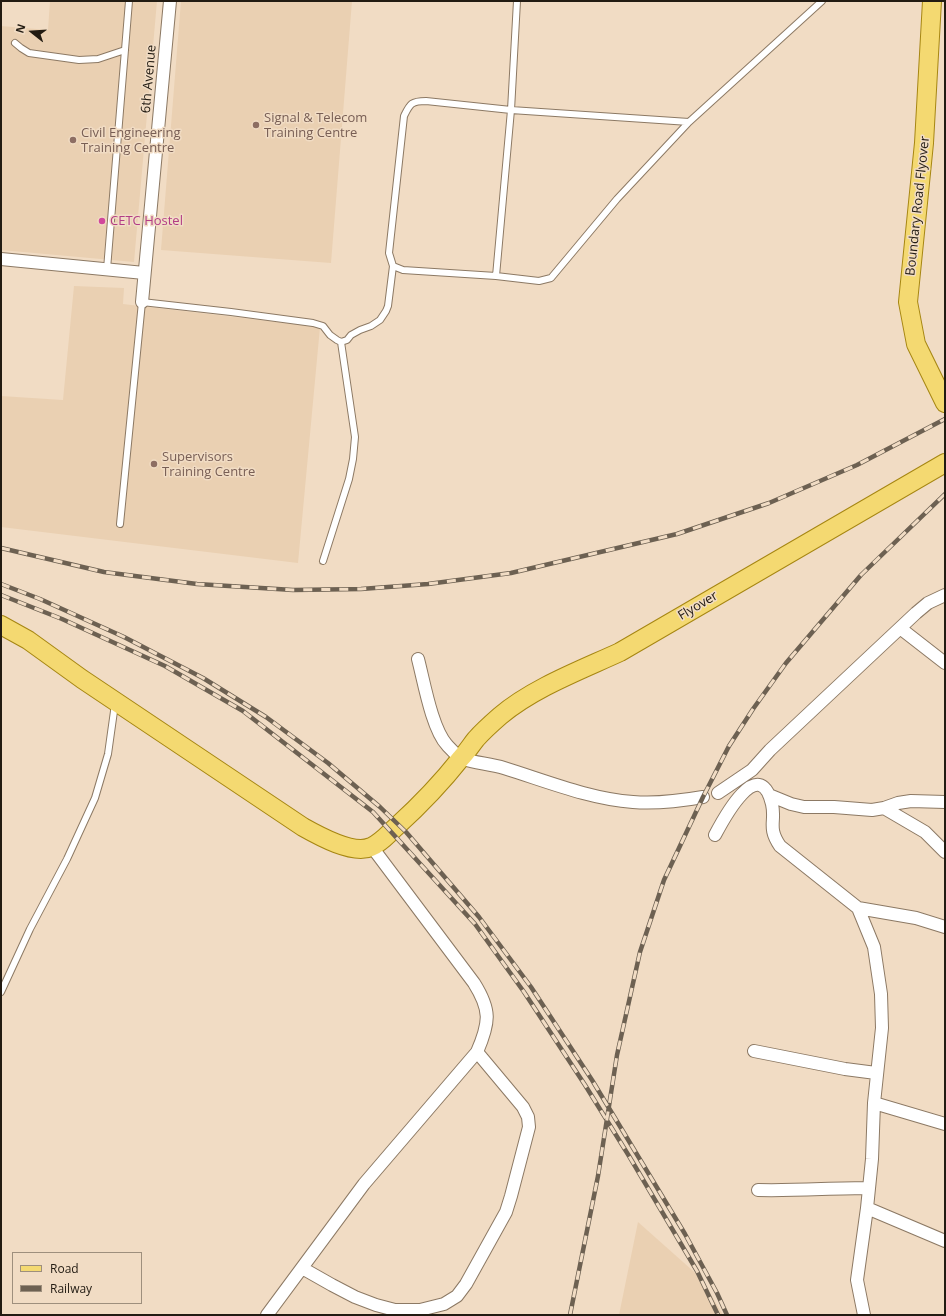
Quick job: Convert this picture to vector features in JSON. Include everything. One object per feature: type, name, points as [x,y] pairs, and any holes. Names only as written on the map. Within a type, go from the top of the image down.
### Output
[{"type":"main road","name":"Boundary Road Flyover","points":[[932,1],[924,143],[908,302],[916,344],[945,403]]},
{"type":"main road","name":"Flyover","points":[[372,847],[384,839],[408,816],[481,734],[500,715],[525,698],[620,652],[945,463]]},
{"type":"main road","points":[[1,625],[28,640],[115,702],[316,834],[348,847],[358,849],[372,847]]},
{"type":"street","name":"6th Avenue","points":[[142,302],[170,1]]},
{"type":"street","points":[[1,259],[144,273]]},
{"type":"street","points":[[718,793],[752,770],[770,750],[928,603],[945,595]]},
{"type":"street","points":[[900,628],[945,663]]},
{"type":"street","points":[[418,659],[435,723],[441,737],[461,758],[502,767],[597,796],[615,800],[652,802],[681,801],[703,797]]},
{"type":"street","points":[[715,835],[732,806],[748,789],[755,786],[761,786],[769,795],[772,806],[772,829],[780,846],[858,908],[916,918],[945,927]]},
{"type":"street","points":[[769,795],[791,804],[804,807],[834,807],[872,810],[911,801],[945,802]]},
{"type":"street","points":[[884,808],[925,832],[945,852]]},
{"type":"street","points":[[267,1315],[364,1184],[477,1052],[484,1036],[487,1012],[483,998],[474,983],[372,847]]},
{"type":"street","points":[[858,908],[874,947],[881,994],[882,1028],[876,1073],[872,1159],[857,1280],[864,1315]]},
{"type":"street","points":[[754,1051],[845,1069],[876,1073]]},
{"type":"street","points":[[302,1268],[355,1297],[395,1310],[420,1310],[444,1304],[457,1296],[466,1284],[506,1212],[529,1127],[528,1117],[523,1107],[477,1052]]},
{"type":"street","points":[[874,1103],[945,1124]]},
{"type":"street","points":[[758,1190],[797,1191],[830,1188],[869,1188]]},
{"type":"street","points":[[867,1208],[945,1241]]},
{"type":"lane","points":[[107,269],[129,1]]},
{"type":"lane","points":[[496,276],[511,110],[517,1]]},
{"type":"lane","points":[[393,266],[403,270],[496,276],[539,281],[551,278],[617,199],[689,122],[822,1]]},
{"type":"lane","points":[[15,43],[29,54],[79,60],[98,59],[125,50]]},
{"type":"lane","points":[[120,524],[142,302],[313,323],[323,326],[330,335],[341,342],[347,340],[351,335],[380,320],[386,311],[393,266],[389,254],[404,116],[410,105],[416,101],[426,100],[511,110],[689,122]]},
{"type":"lane","points":[[323,561],[349,479],[355,437],[341,342]]},
{"type":"lane","points":[[1,992],[30,928],[67,859],[95,798],[108,754],[115,702]]},
{"type":"shaded area","name":"Civil Engineering Training Centre","points":[[50,1],[157,1],[134,262],[1,250],[1,26],[48,30]]},
{"type":"shaded area","name":"Signal & Telecom Training Centre","points":[[181,1],[352,1],[331,263],[161,250]]},
{"type":"shaded area","name":"Supervisors Training Centre","points":[[74,286],[124,288],[123,304],[320,327],[298,563],[1,527],[1,396],[63,400]]},
{"type":"shaded area","points":[[638,1222],[701,1278],[723,1315],[619,1315]]},
{"type":"railway","points":[[1,548],[104,572],[197,584],[293,590],[361,589],[428,584],[511,573],[677,534],[769,503],[857,465],[945,419]]},
{"type":"railway","points":[[570,1315],[598,1176],[617,1055],[640,952],[664,880],[729,746],[786,663],[861,575],[945,494]]},
{"type":"railway","points":[[1,584],[40,599],[124,637],[203,678],[266,717],[328,763],[380,807],[406,832],[479,917],[531,987],[592,1080],[685,1234],[717,1293],[727,1315]]},
{"type":"railway","points":[[1,595],[62,619],[165,666],[243,711],[373,812],[475,924],[524,992],[585,1085],[629,1156],[697,1271],[718,1315]]},
{"type":"place","name":"Signal & Telecom Training Centre","points":[[256,125]]},
{"type":"place","name":"Civil Engineering Training Centre","points":[[73,140]]},
{"type":"place","name":"CETC Hostel","points":[[102,221]]},
{"type":"place","name":"Supervisors Training Centre","points":[[154,464]]}]
